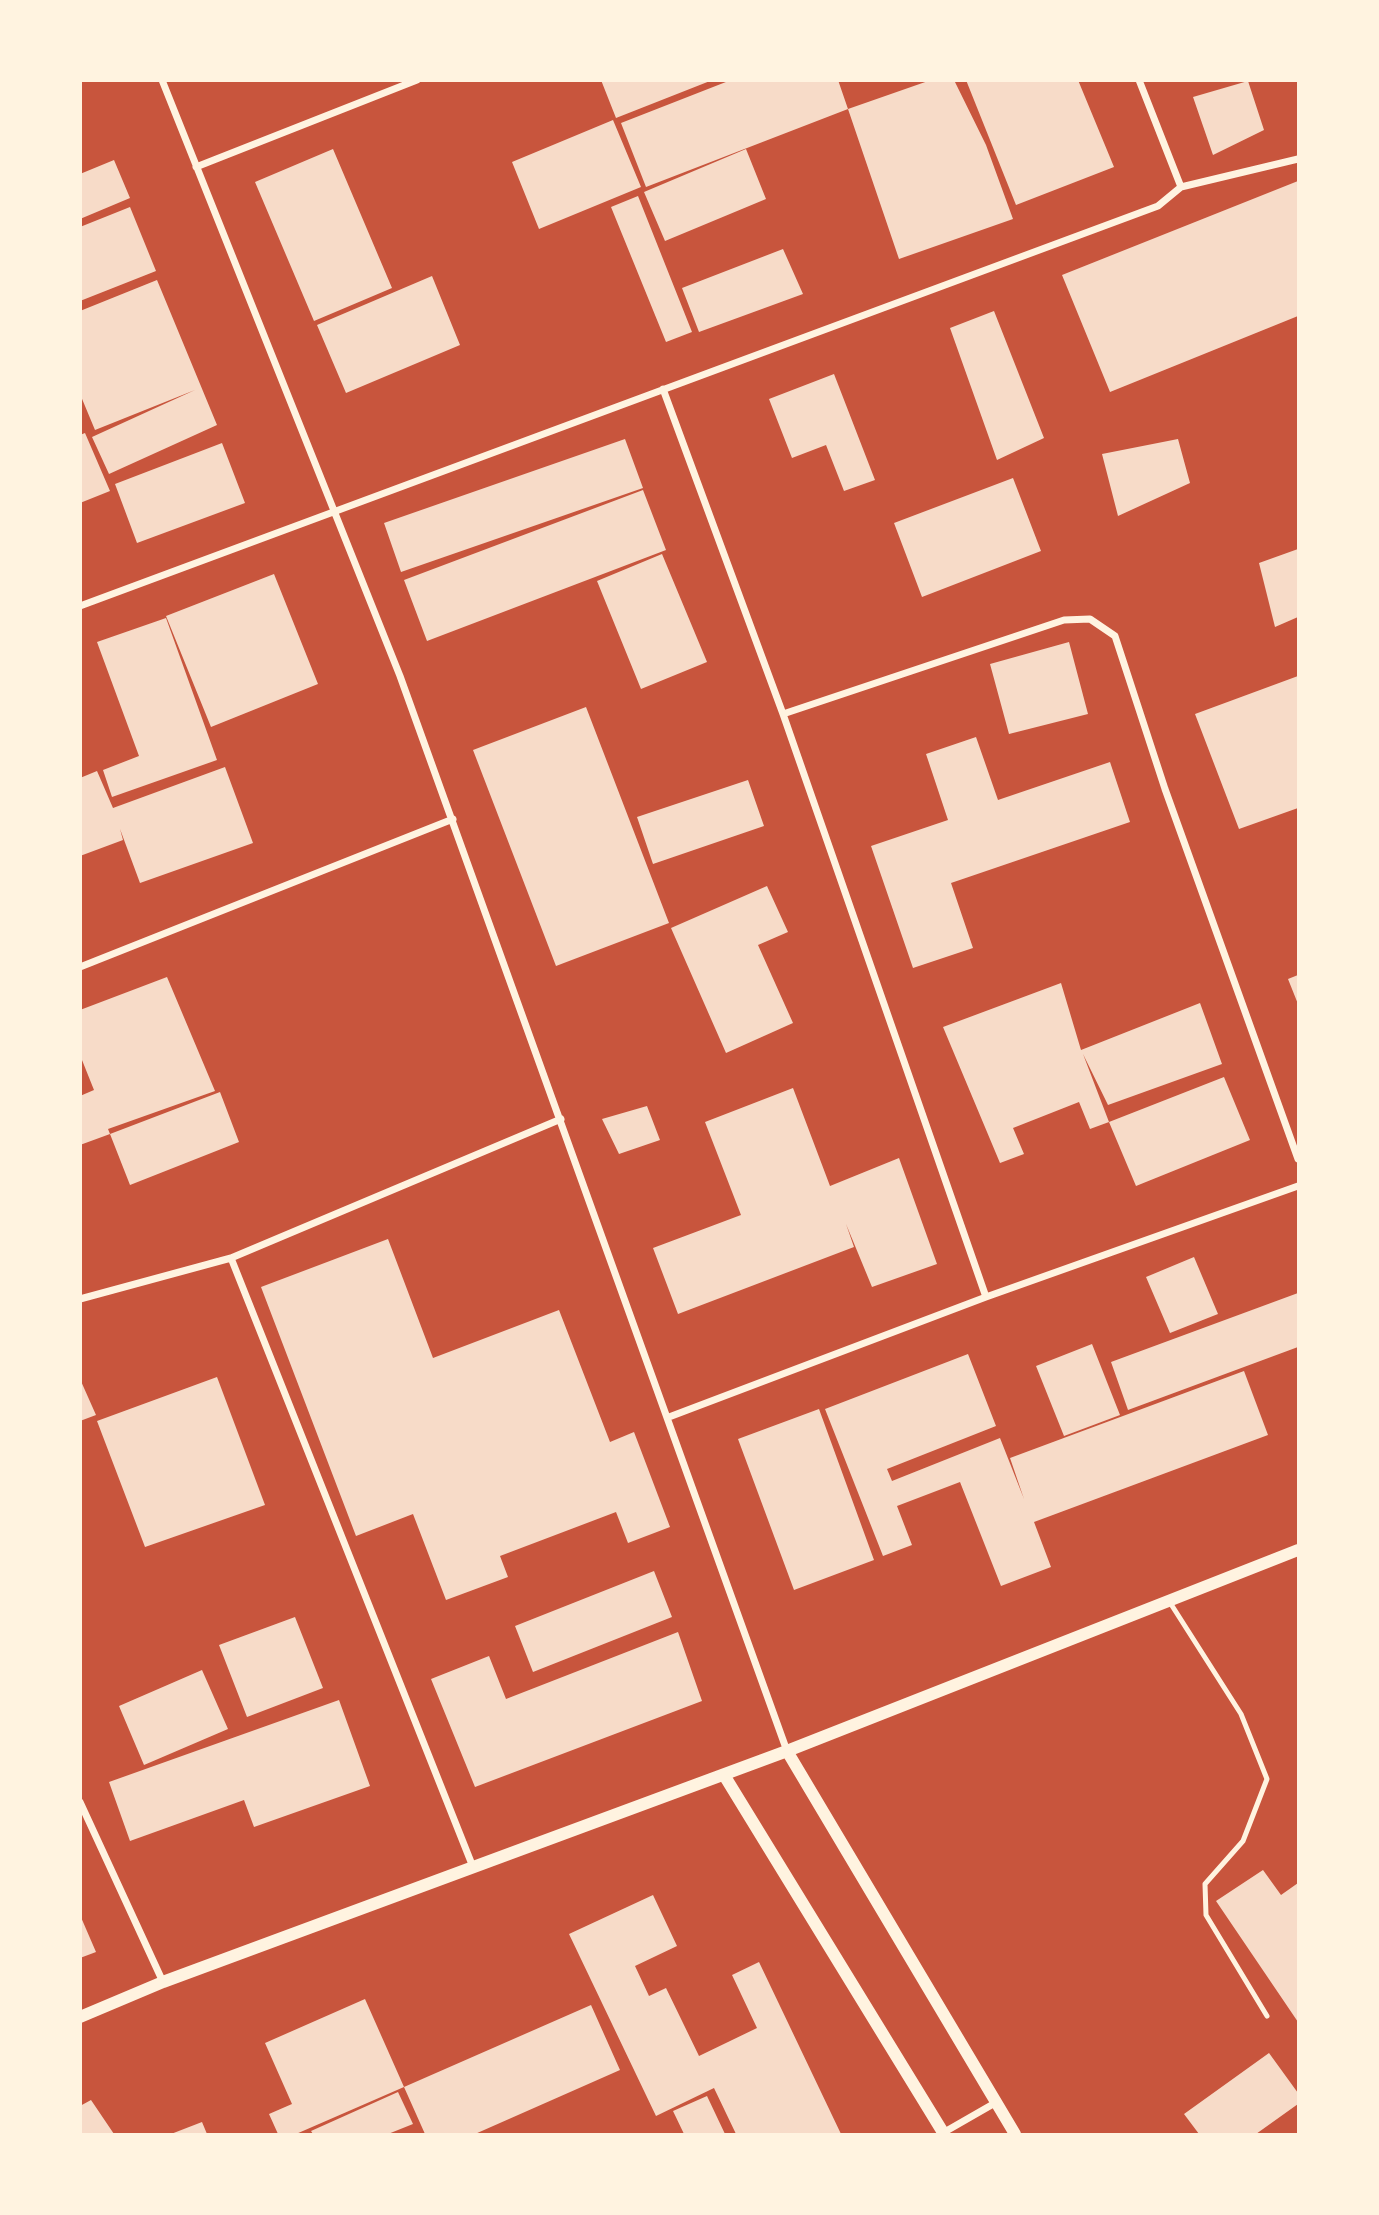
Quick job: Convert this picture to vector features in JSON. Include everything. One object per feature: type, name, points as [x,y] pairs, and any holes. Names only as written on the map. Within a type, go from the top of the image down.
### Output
[{"type":"street","points":[[162,80],[337,511],[453,819],[787,1751],[1015,2134]]},
{"type":"street","points":[[196,167],[417,80]]},
{"type":"street","points":[[1139,80],[1181,187]]},
{"type":"street","points":[[80,606],[1158,206],[1181,187],[1298,159]]},
{"type":"street","points":[[663,389],[783,714],[986,1297]]},
{"type":"street","points":[[783,714],[1064,620],[1090,619],[1115,636],[1165,789],[1298,1159]]},
{"type":"street","points":[[80,967],[453,819]]},
{"type":"street","points":[[80,1299],[231,1258],[561,1119]]},
{"type":"street","points":[[669,1417],[986,1297],[1298,1186]]},
{"type":"street","points":[[231,1258],[473,1867]]},
{"type":"street","points":[[80,2017],[163,1982],[787,1751],[1298,1550]]},
{"type":"street","points":[[724,1775],[942,2134],[995,2104]]},
{"type":"street","points":[[80,1802],[163,1982]]},
{"type":"lane","points":[[1170,1601],[1241,1714],[1266,1779],[1244,1841],[1205,1884],[1206,1915],[1267,2016]]},
{"type":"building","points":[[601,80],[710,80],[710,81],[616,118]]},
{"type":"building","points":[[731,80],[838,80],[848,109],[646,187],[621,123]]},
{"type":"building","points":[[931,80],[954,80],[986,145],[1013,219],[899,259],[848,109]]},
{"type":"building","points":[[966,80],[1078,80],[1114,167],[1016,205]]},
{"type":"building","points":[[1248,81],[1264,130],[1213,155],[1193,97]]},
{"type":"building","points":[[613,120],[641,187],[539,229],[512,162]]},
{"type":"building","points":[[333,149],[392,288],[314,321],[255,182]]},
{"type":"building","points":[[746,149],[766,199],[665,241],[644,192]]},
{"type":"building","points":[[114,160],[130,198],[80,219],[80,174]]},
{"type":"building","points":[[1298,181],[1298,316],[1110,392],[1062,275]]},
{"type":"building","points":[[638,196],[692,332],[666,342],[611,207]]},
{"type":"building","points":[[130,207],[156,271],[80,301],[80,227]]},
{"type":"building","points":[[783,249],[803,294],[699,332],[682,288]]},
{"type":"building","points":[[432,276],[460,345],[346,393],[317,325]]},
{"type":"building","points":[[157,280],[217,425],[109,474],[92,437],[195,390],[95,430],[80,394],[80,311]]},
{"type":"building","points":[[994,311],[1044,438],[997,460],[950,328]]},
{"type":"building","points":[[834,374],[875,480],[844,491],[826,445],[792,458],[769,399]]},
{"type":"building","points":[[85,433],[110,491],[80,503],[80,435]]},
{"type":"building","points":[[625,439],[643,488],[401,572],[384,523]]},
{"type":"building","points":[[1178,439],[1190,483],[1118,516],[1102,454]]},
{"type":"building","points":[[222,443],[245,503],[137,543],[115,484]]},
{"type":"building","points":[[1013,478],[1041,551],[922,597],[894,523]]},
{"type":"building","points":[[643,490],[666,550],[427,641],[404,580]]},
{"type":"building","points":[[1298,549],[1298,617],[1275,627],[1259,563]]},
{"type":"building","points":[[662,554],[707,662],[641,689],[597,581]]},
{"type":"building","points":[[274,574],[318,684],[211,727],[166,616]]},
{"type":"building","points":[[166,618],[217,760],[112,797],[103,770],[139,756],[97,642]]},
{"type":"building","points":[[1069,642],[1088,714],[1009,734],[990,664]]},
{"type":"building","points":[[1298,676],[1298,808],[1239,829],[1195,714]]},
{"type":"building","points":[[586,707],[669,923],[556,966],[473,750]]},
{"type":"building","points":[[976,737],[998,800],[1110,762],[1130,822],[951,883],[973,948],[913,968],[871,846],[948,820],[926,754]]},
{"type":"building","points":[[225,767],[253,843],[140,883],[120,829],[123,840],[80,856],[80,778],[97,771],[113,808]]},
{"type":"building","points":[[748,780],[764,826],[653,864],[637,817]]},
{"type":"building","points":[[767,886],[788,932],[758,945],[793,1023],[726,1053],[671,928]]},
{"type":"building","points":[[1298,975],[1298,1004],[1288,979]]},
{"type":"building","points":[[167,977],[215,1091],[108,1129],[110,1134],[80,1145],[80,1096],[94,1090],[80,1055],[80,1010]]},
{"type":"building","points":[[1061,983],[1081,1050],[1200,1003],[1222,1064],[1108,1105],[1083,1054],[1109,1122],[1090,1129],[1079,1102],[1013,1128],[1024,1154],[1000,1163],[943,1027]]},
{"type":"building","points":[[1224,1077],[1250,1140],[1136,1186],[1109,1122]]},
{"type":"building","points":[[793,1088],[830,1186],[899,1158],[937,1264],[872,1287],[846,1224],[854,1247],[678,1314],[653,1248],[741,1215],[705,1122]]},
{"type":"building","points":[[220,1092],[239,1142],[130,1185],[110,1134]]},
{"type":"building","points":[[647,1106],[660,1140],[619,1154],[602,1119]]},
{"type":"building","points":[[388,1239],[433,1358],[559,1310],[610,1442],[634,1432],[670,1527],[628,1543],[616,1512],[500,1556],[508,1577],[446,1600],[413,1514],[356,1536],[261,1287]]},
{"type":"building","points":[[1194,1257],[1218,1314],[1170,1333],[1146,1277]]},
{"type":"building","points":[[1298,1293],[1298,1347],[1128,1410],[1111,1362]]},
{"type":"building","points":[[1092,1344],[1120,1415],[1064,1436],[1036,1366]]},
{"type":"building","points":[[968,1354],[996,1426],[887,1469],[892,1481],[1000,1438],[1024,1499],[1010,1458],[1244,1371],[1268,1435],[1034,1522],[1051,1567],[1001,1586],[960,1482],[897,1506],[912,1545],[883,1556],[825,1409]]},
{"type":"building","points":[[217,1377],[265,1505],[145,1547],[97,1421]]},
{"type":"building","points":[[80,1379],[96,1415],[80,1421]]},
{"type":"building","points":[[819,1409],[874,1560],[794,1590],[738,1439]]},
{"type":"building","points":[[654,1571],[672,1617],[533,1672],[515,1626]]},
{"type":"building","points":[[295,1617],[323,1688],[247,1717],[219,1645]]},
{"type":"building","points":[[678,1632],[702,1701],[475,1787],[431,1679],[489,1656],[506,1699]]},
{"type":"building","points":[[202,1670],[228,1729],[144,1765],[119,1706]]},
{"type":"building","points":[[339,1700],[370,1786],[254,1827],[244,1800],[130,1841],[109,1782]]},
{"type":"building","points":[[1263,1870],[1281,1895],[1298,1883],[1298,2022],[1216,1901]]},
{"type":"building","points":[[653,1895],[677,1946],[635,1966],[649,1996],[666,1988],[699,2056],[757,2028],[732,1975],[759,1962],[841,2134],[736,2134],[714,2088],[656,2116],[569,1934]]},
{"type":"building","points":[[80,1915],[96,1952],[80,1958]]},
{"type":"building","points":[[365,1999],[404,2087],[296,2134],[278,2134],[269,2114],[292,2104],[265,2043]]},
{"type":"building","points":[[591,2005],[620,2070],[475,2134],[425,2134],[404,2087]]},
{"type":"building","points":[[1269,2053],[1298,2093],[1298,2104],[1256,2134],[1199,2134],[1184,2114]]},
{"type":"building","points":[[398,2092],[413,2124],[388,2134],[313,2134],[311,2131]]},
{"type":"building","points":[[707,2096],[725,2134],[684,2134],[673,2111]]},
{"type":"building","points":[[91,2100],[114,2134],[80,2134],[80,2106]]},
{"type":"building","points":[[202,2122],[207,2134],[171,2134]]}]
